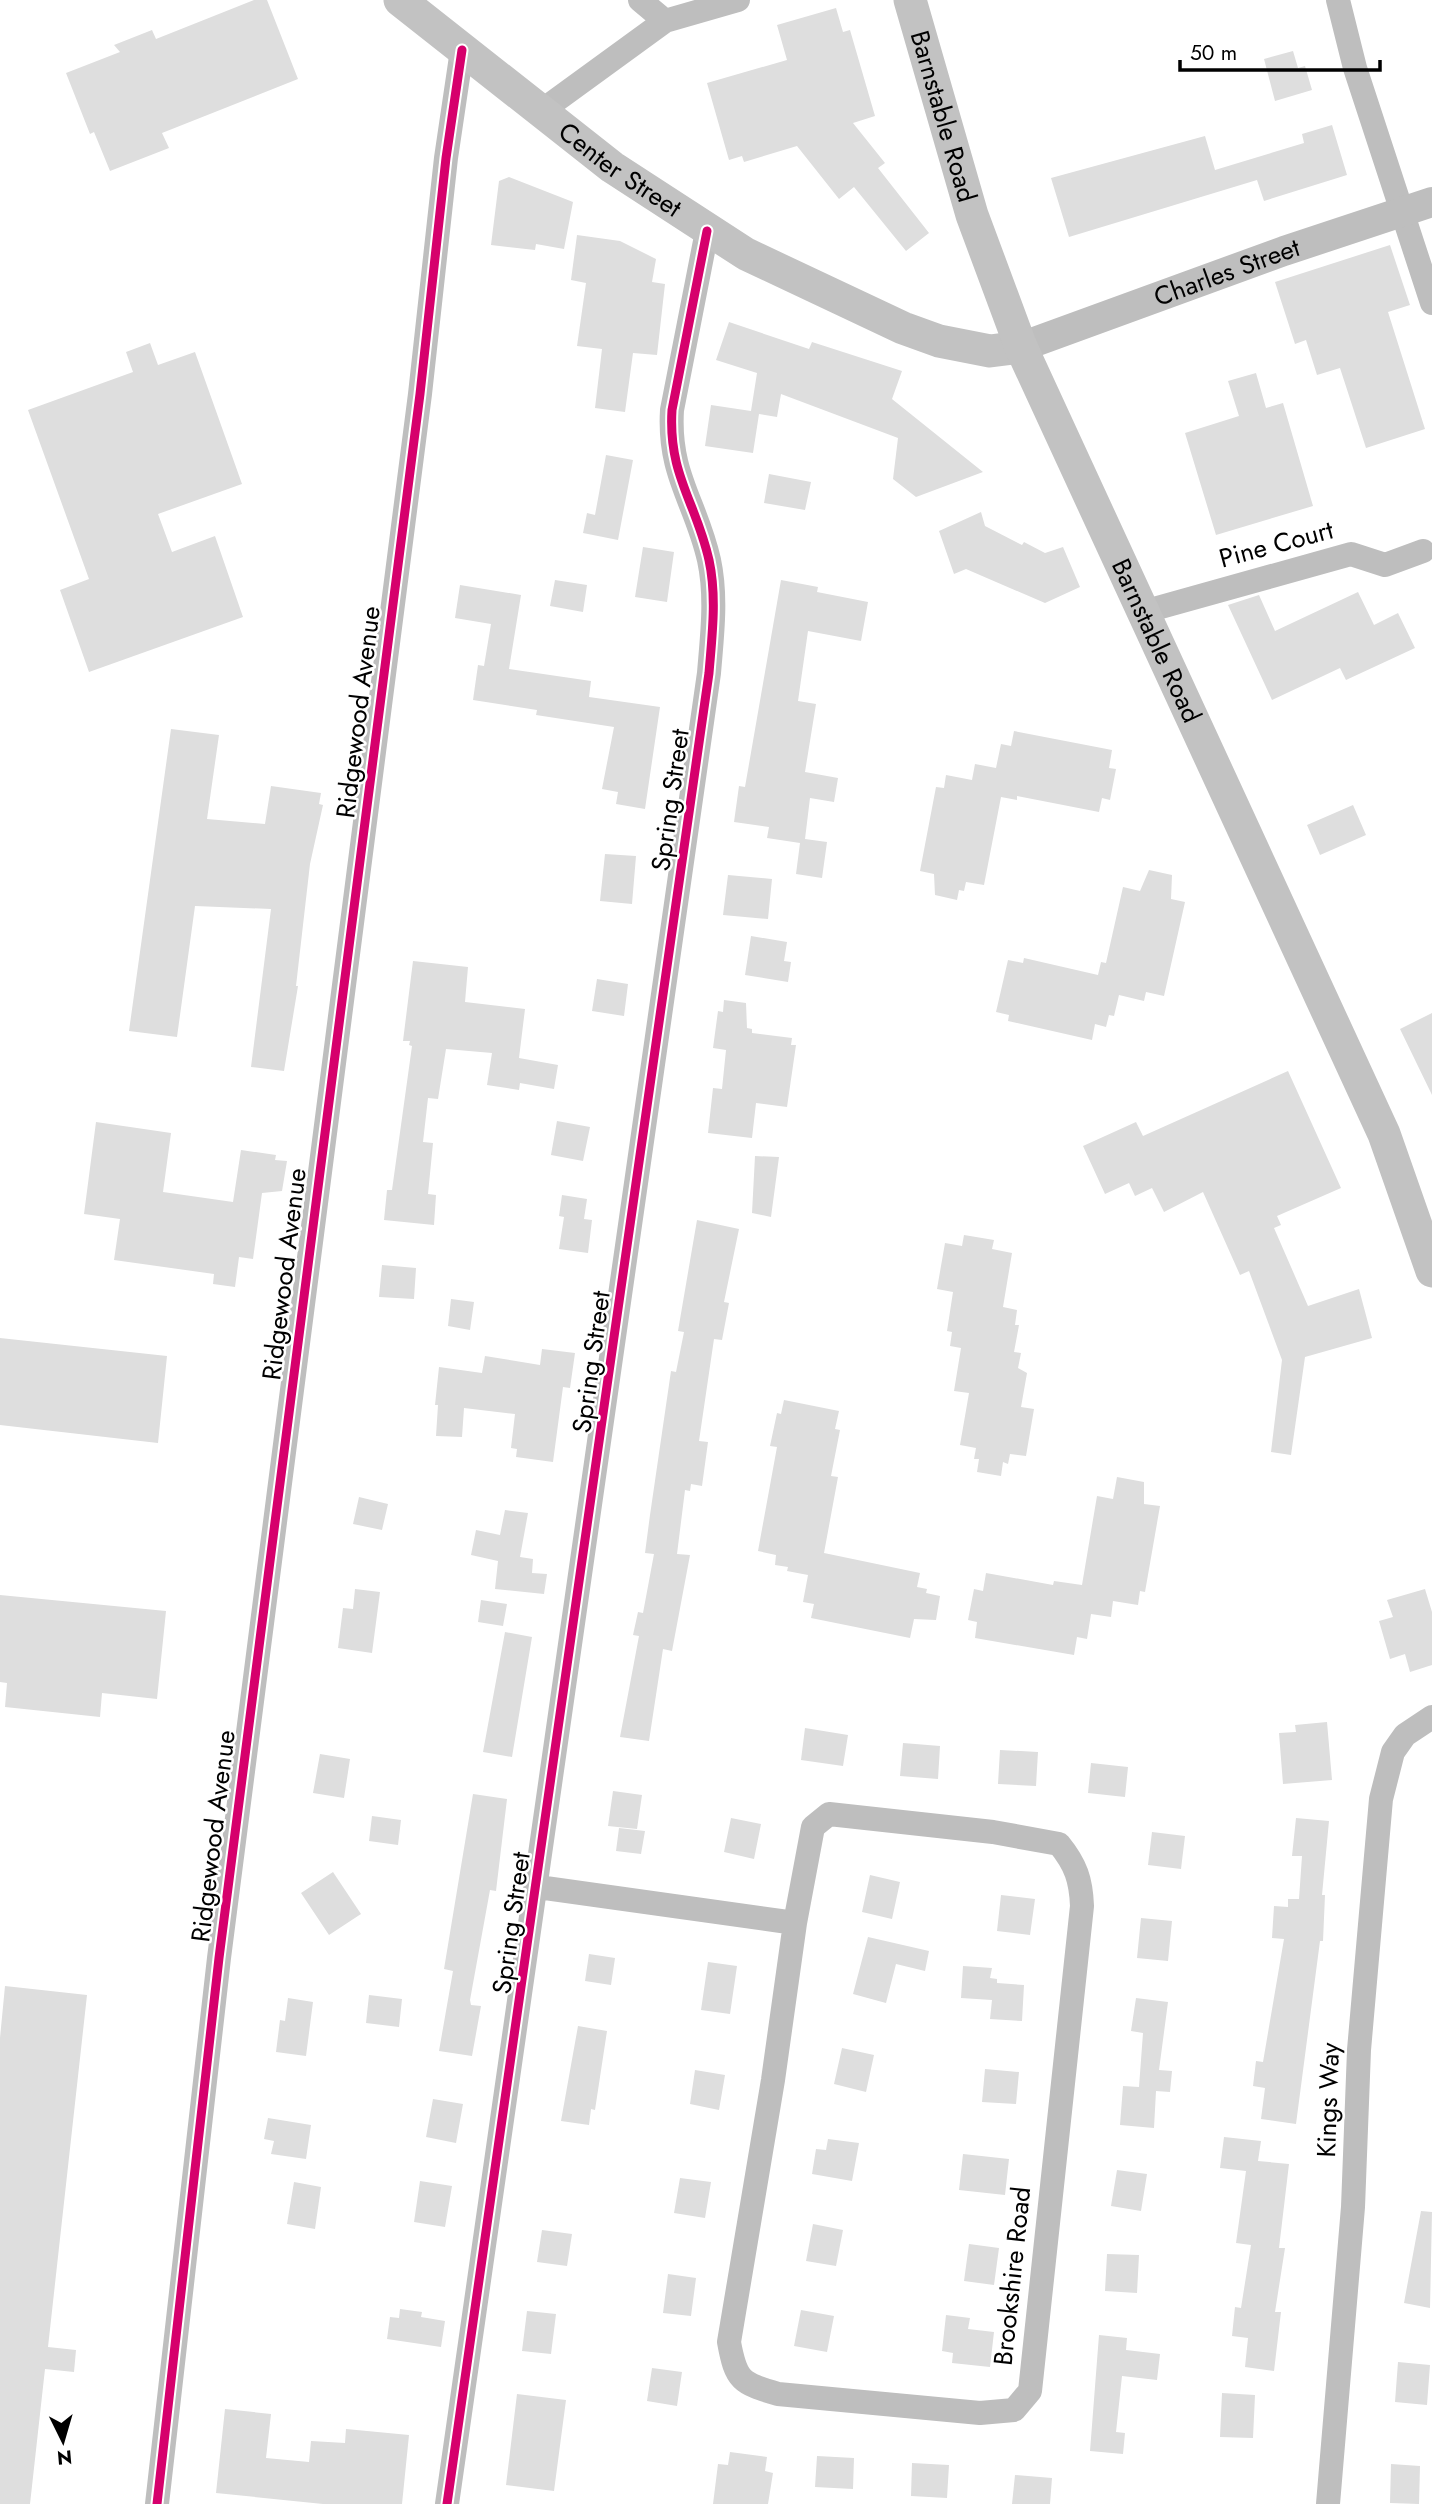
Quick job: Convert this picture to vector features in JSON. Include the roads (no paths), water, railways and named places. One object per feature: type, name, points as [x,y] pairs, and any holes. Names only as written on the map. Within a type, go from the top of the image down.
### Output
[{"type":"main road","name":"Center Street","points":[[400,0],[540,113],[621,173],[746,254],[903,328],[939,341],[990,351],[1021,347]]},
{"type":"main road","name":"Barnstable Road","points":[[910,0],[972,215],[1021,347],[1384,1134],[1432,1271]]},
{"type":"street","points":[[640,0],[665,21]]},
{"type":"street","points":[[540,113],[665,21],[738,0]]},
{"type":"street","points":[[1338,0],[1355,68],[1432,303]]},
{"type":"street","name":"Ridgewood Avenue","points":[[157,2504],[222,1931],[420,394],[446,158],[463,50]]},
{"type":"street","name":"Charles Street","points":[[1021,347],[1400,211],[1432,202]]},
{"type":"street","name":"Spring Street","points":[[447,2504],[538,1887],[709,673],[712,589],[709,560],[675,464],[671,439],[673,410],[708,231]]},
{"type":"street","name":"Pine Court","points":[[1143,612],[1351,554],[1385,565],[1423,551]]},
{"type":"street","name":"Kings Way","points":[[1328,2504],[1353,2207],[1359,2050],[1381,1799],[1393,1752],[1405,1735],[1432,1717]]},
{"type":"street","name":"Brookshire Road","points":[[829,1814],[993,1832],[1059,1844],[1072,1860],[1081,1881],[1082,1906],[1030,2391],[1014,2410],[980,2413],[778,2394],[750,2386],[734,2370],[729,2342],[773,2080],[795,1923],[813,1827],[829,1814]]},
{"type":"street","points":[[538,1887],[795,1923]]}]
